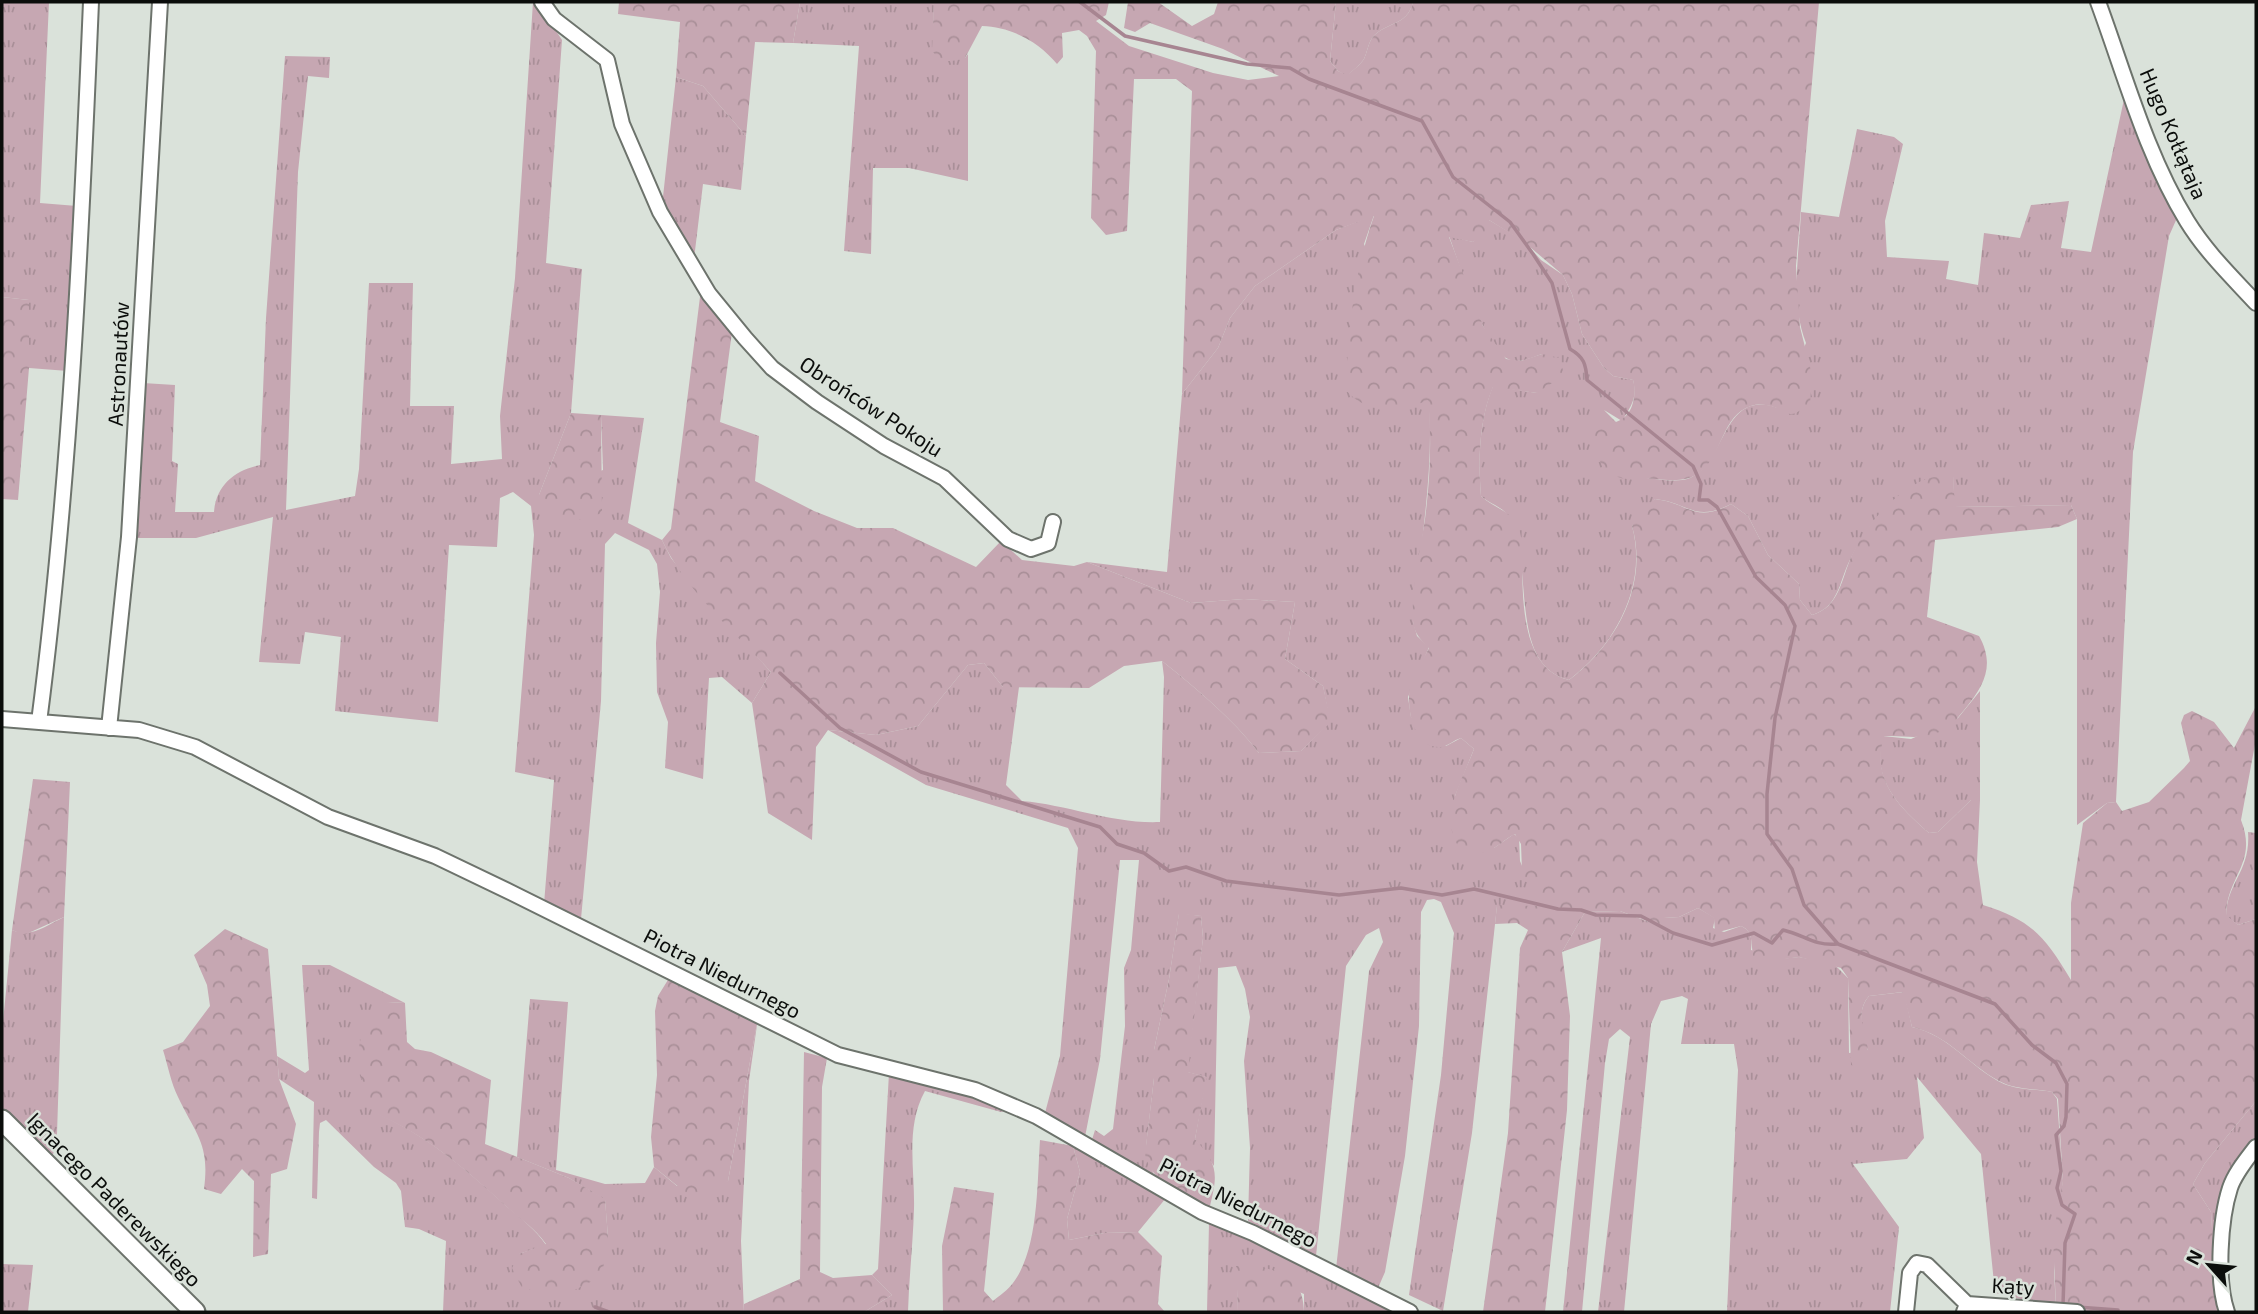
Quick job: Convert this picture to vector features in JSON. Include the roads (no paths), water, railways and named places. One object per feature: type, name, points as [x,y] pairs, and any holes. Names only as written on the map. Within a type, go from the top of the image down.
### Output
[{"type":"street","points":[[39,722],[55,604],[79,294],[91,2]]},
{"type":"street","name":"Astronautów","points":[[108,728],[131,512],[160,2]]},
{"type":"street","name":"Obrońców Pokoju","points":[[542,2],[554,19],[607,60],[622,124],[670,232],[709,294],[772,368],[828,410],[884,446],[944,478],[1008,539],[1031,549],[1048,542],[1053,522]]},
{"type":"street","name":"Hugo Kołłątaja","points":[[2098,2],[2172,193],[2208,252],[2256,303]]},
{"type":"street","name":"Piotra Niedurnego","points":[[2,719],[147,732],[195,747],[328,817],[435,856],[838,1055],[951,1083],[1005,1102],[1059,1129],[1202,1212],[1253,1233],[1410,1312]]},
{"type":"street","name":"Ignacego Paderewskiego","points":[[2,1120],[195,1312]]},
{"type":"street","points":[[2227,1312],[2221,1264],[2224,1218],[2230,1186],[2256,1147]]},
{"type":"street","name":"Kąty","points":[[1906,1312],[1910,1273],[1917,1263],[1927,1265],[1965,1308],[2077,1312]]},
{"type":"waterway","points":[[1080,2],[1125,36],[1247,64],[1290,68],[1309,79],[1422,121],[1453,177],[1510,222],[1552,283],[1570,349],[1583,362],[1587,380],[1693,466],[1701,484],[1699,500],[1708,500],[1717,507],[1756,577],[1785,605],[1795,626],[1775,718],[1767,794],[1767,834],[1792,869],[1804,905],[1838,944],[1995,1004],[2032,1045],[2056,1063],[2067,1084],[2066,1117],[2064,1126],[2056,1135],[2061,1171],[2057,1188],[2062,1205],[2075,1214],[2065,1243],[2063,1305],[2066,1305]]},
{"type":"waterway","points":[[780,673],[840,728],[921,772],[1100,827],[1117,844],[1144,853],[1169,871],[1186,867],[1226,881],[1339,895],[1401,888],[1442,895],[1474,889],[1558,909],[1581,910],[1596,915],[1641,916],[1673,933],[1712,945],[1754,933],[1772,943],[1783,930],[1815,942],[1837,944]]},
{"type":"waterway","points":[[595,1307],[609,1312]]},
{"type":"waterway","points":[[2077,1307],[2118,1310]]}]
